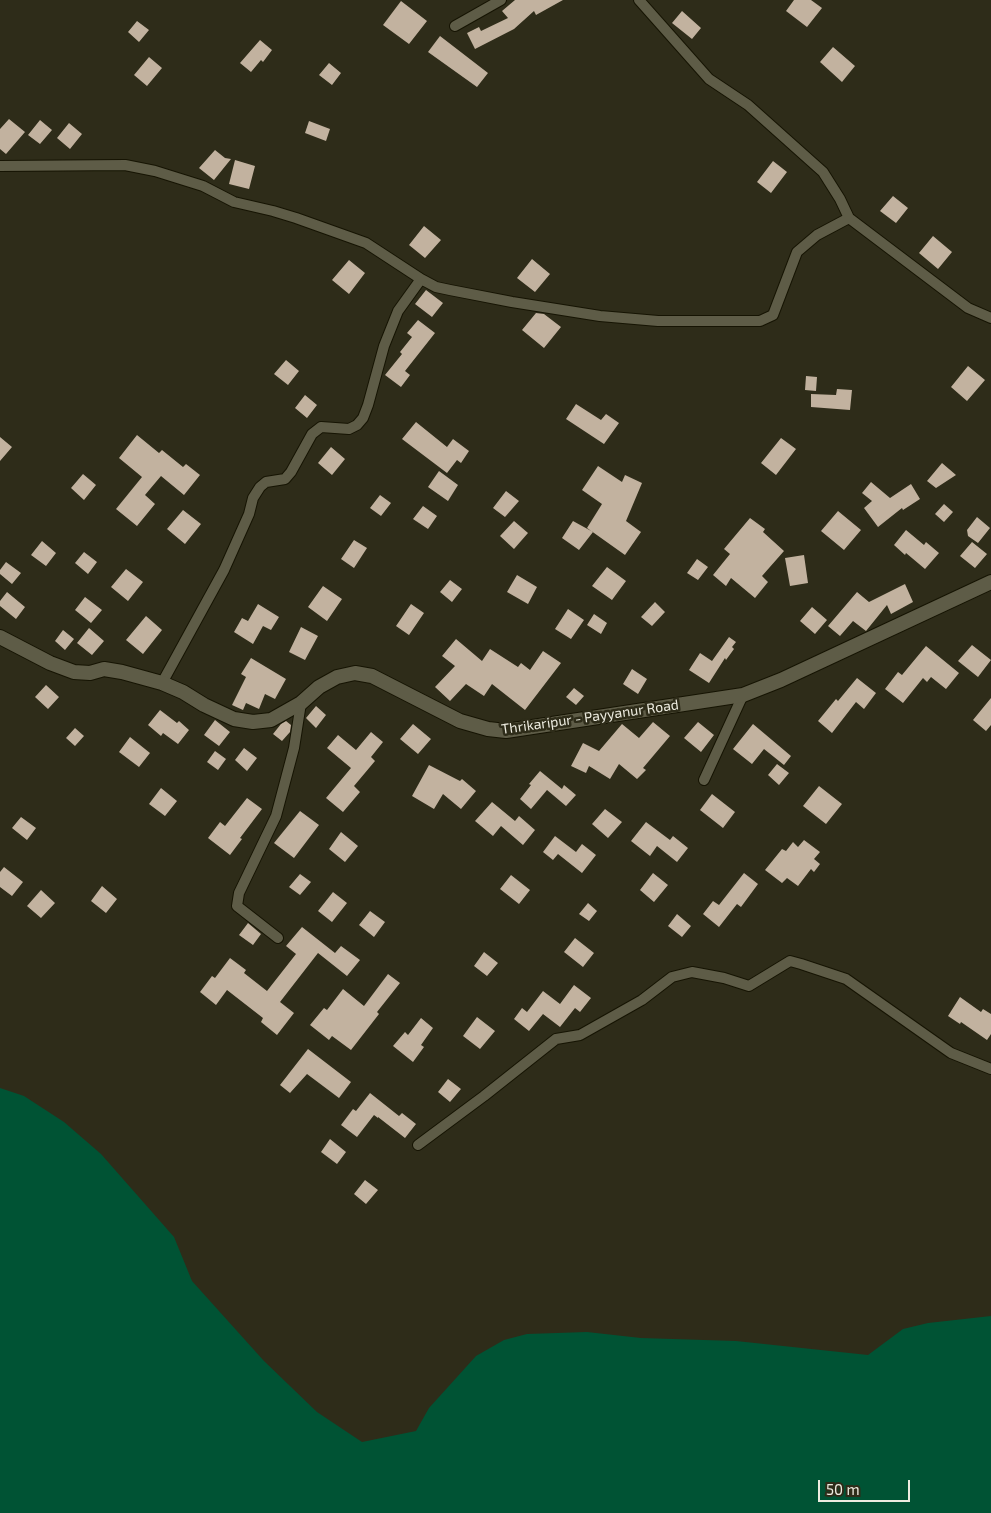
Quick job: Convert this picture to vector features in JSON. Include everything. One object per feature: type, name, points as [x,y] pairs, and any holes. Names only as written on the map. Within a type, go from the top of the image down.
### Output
[{"type":"main road","name":"Thrikaripur - Payyanur Road","points":[[0,636],[50,663],[74,672],[90,673],[104,670],[122,672],[162,683],[234,719],[253,722],[271,720],[301,703],[319,687],[337,677],[355,672],[372,676],[460,721],[488,729],[506,731],[743,695],[781,680],[991,582]]},
{"type":"street","points":[[455,26],[501,0]]},
{"type":"street","points":[[639,0],[709,79],[748,105],[823,172],[840,199],[848,218],[968,308],[991,318]]},
{"type":"street","points":[[0,166],[125,164],[155,171],[203,186],[234,202],[296,218],[366,243],[436,287],[512,302],[600,316],[658,321],[760,321],[773,314],[797,252],[816,235],[848,218]]},
{"type":"street","points":[[162,683],[224,570],[249,514],[253,498],[260,487],[266,482],[285,479],[291,472],[312,434],[322,428],[350,429],[363,418],[384,346],[398,311],[421,279]]},
{"type":"street","points":[[704,780],[743,695]]},
{"type":"street","points":[[278,938],[237,906],[239,893],[276,816],[294,748],[301,703]]},
{"type":"street","points":[[418,1145],[556,1039],[580,1035],[642,1000],[672,977],[692,972],[724,978],[749,986],[790,961],[801,964],[846,979],[951,1053],[991,1069]]},
{"type":"shaded area","points":[[0,1088],[24,1096],[64,1122],[101,1154],[174,1237],[192,1281],[264,1361],[317,1412],[362,1442],[416,1431],[429,1408],[476,1356],[504,1340],[527,1334],[587,1332],[641,1338],[736,1341],[868,1355],[903,1329],[928,1323],[991,1316],[991,1513],[0,1513]]},
{"type":"building","points":[[515,0],[563,0],[536,15],[534,11],[514,29],[475,49],[467,33],[479,27],[481,31],[508,18],[502,11]]},
{"type":"building","points":[[794,0],[811,0],[822,8],[807,27],[786,11]]},
{"type":"building","points":[[401,1],[427,21],[409,44],[383,25]]},
{"type":"building","points":[[682,11],[701,28],[692,39],[672,23]]},
{"type":"building","points":[[137,21],[149,30],[139,42],[128,32]]},
{"type":"building","points":[[440,36],[488,73],[477,87],[428,52]]},
{"type":"building","points":[[260,40],[272,50],[263,62],[261,60],[251,72],[240,63]]},
{"type":"building","points":[[833,47],[855,66],[842,82],[820,62]]},
{"type":"building","points":[[149,57],[162,68],[147,86],[134,75]]},
{"type":"building","points":[[329,63],[341,73],[332,85],[319,75]]},
{"type":"building","points":[[9,119],[25,132],[6,154],[0,149],[0,129]]},
{"type":"building","points":[[40,120],[52,130],[40,144],[28,135]]},
{"type":"building","points":[[309,121],[330,129],[326,141],[305,133]]},
{"type":"building","points":[[69,123],[82,134],[70,149],[57,138]]},
{"type":"building","points":[[215,150],[225,158],[231,159],[214,180],[199,168]]},
{"type":"building","points":[[235,160],[255,166],[249,189],[229,184]]},
{"type":"building","points":[[773,161],[787,172],[771,193],[757,182]]},
{"type":"building","points":[[893,196],[908,208],[896,223],[880,211]]},
{"type":"building","points":[[424,226],[441,240],[425,258],[409,245]]},
{"type":"building","points":[[933,236],[952,252],[938,269],[919,253]]},
{"type":"building","points":[[532,259],[550,274],[535,292],[517,278]]},
{"type":"building","points":[[349,260],[365,273],[349,294],[332,280]]},
{"type":"building","points":[[426,290],[443,303],[432,317],[415,304]]},
{"type":"building","points":[[536,313],[544,314],[561,327],[544,348],[522,330]]},
{"type":"building","points":[[418,320],[435,333],[405,371],[410,375],[401,387],[385,375],[402,354],[400,352],[412,337],[407,333]]},
{"type":"building","points":[[286,360],[299,371],[288,385],[274,374]]},
{"type":"building","points":[[968,366],[985,380],[967,401],[951,387]]},
{"type":"building","points":[[806,376],[817,377],[816,391],[805,390]]},
{"type":"building","points":[[837,389],[852,390],[850,410],[811,407],[811,394],[836,395]]},
{"type":"building","points":[[305,395],[317,405],[307,418],[295,408]]},
{"type":"building","points":[[576,404],[601,420],[606,414],[619,423],[604,444],[566,419]]},
{"type":"building","points":[[416,422],[447,447],[453,439],[469,451],[461,463],[457,460],[447,473],[402,439]]},
{"type":"building","points":[[137,435],[159,453],[162,450],[183,467],[186,464],[200,475],[184,495],[161,476],[145,495],[155,504],[137,526],[116,509],[142,477],[119,458]]},
{"type":"building","points":[[0,437],[12,447],[0,461]]},
{"type":"building","points":[[781,438],[796,449],[776,475],[761,463]]},
{"type":"building","points":[[331,447],[345,459],[332,475],[318,463]]},
{"type":"building","points":[[942,463],[956,475],[936,488],[927,481]]},
{"type":"building","points":[[598,466],[622,482],[625,475],[642,483],[626,521],[641,532],[625,555],[587,528],[602,504],[582,490]]},
{"type":"building","points":[[439,471],[458,485],[448,501],[428,487]]},
{"type":"building","points":[[83,474],[96,485],[84,500],[71,488]]},
{"type":"building","points":[[871,482],[890,498],[911,484],[920,499],[903,510],[902,508],[878,527],[864,508],[872,501],[862,493]]},
{"type":"building","points":[[506,491],[519,501],[505,517],[493,508]]},
{"type":"building","points":[[380,495],[391,503],[381,516],[370,508]]},
{"type":"building","points":[[944,504],[953,512],[944,522],[935,514]]},
{"type":"building","points":[[423,506],[437,516],[428,529],[413,519]]},
{"type":"building","points":[[183,510],[201,524],[185,544],[167,529]]},
{"type":"building","points":[[838,511],[861,530],[844,550],[821,531]]},
{"type":"building","points":[[977,517],[990,528],[978,543],[968,536],[967,530]]},
{"type":"building","points":[[750,518],[765,529],[763,532],[784,551],[762,576],[768,582],[755,598],[731,578],[726,586],[713,575],[730,554],[724,549]]},
{"type":"building","points":[[514,521],[528,533],[514,549],[500,536]]},
{"type":"building","points":[[573,521],[593,532],[579,550],[562,538]]},
{"type":"building","points":[[906,530],[924,545],[926,542],[939,553],[925,569],[894,545]]},
{"type":"building","points":[[354,540],[367,548],[354,568],[341,559]]},
{"type":"building","points":[[42,541],[56,553],[46,566],[31,555]]},
{"type":"building","points":[[972,542],[987,554],[975,568],[960,556]]},
{"type":"building","points":[[84,552],[97,562],[88,574],[75,563]]},
{"type":"building","points":[[804,555],[808,583],[790,586],[785,558]]},
{"type":"building","points":[[697,559],[708,567],[698,580],[687,573]]},
{"type":"building","points":[[6,562],[21,573],[12,584],[0,574],[0,570]]},
{"type":"building","points":[[607,567],[626,581],[612,600],[592,586]]},
{"type":"building","points":[[126,569],[143,582],[128,601],[111,587]]},
{"type":"building","points":[[517,575],[537,587],[528,604],[507,592]]},
{"type":"building","points":[[450,580],[462,589],[452,602],[440,592]]},
{"type":"building","points":[[905,584],[913,602],[891,614],[887,605],[866,631],[853,621],[840,636],[828,626],[857,592],[869,602]]},
{"type":"building","points":[[323,586],[342,599],[327,621],[308,607]]},
{"type":"building","points":[[7,592],[25,607],[16,619],[0,606],[0,601]]},
{"type":"building","points":[[85,597],[102,610],[91,623],[75,610]]},
{"type":"building","points":[[655,602],[665,612],[652,626],[641,617]]},
{"type":"building","points":[[258,604],[279,617],[271,630],[263,626],[253,644],[234,632],[242,618],[248,621]]},
{"type":"building","points":[[411,604],[424,613],[409,635],[396,626]]},
{"type":"building","points":[[812,607],[827,620],[815,634],[800,621]]},
{"type":"building","points":[[568,609],[584,620],[571,639],[555,629]]},
{"type":"building","points":[[594,614],[607,623],[601,634],[587,625]]},
{"type":"building","points":[[146,616],[162,630],[143,654],[126,640]]},
{"type":"building","points":[[301,627],[318,636],[305,660],[289,652]]},
{"type":"building","points":[[89,628],[104,641],[92,655],[77,643]]},
{"type":"building","points":[[63,630],[74,639],[65,650],[55,641]]},
{"type":"building","points":[[729,637],[736,642],[732,647],[734,649],[726,660],[725,658],[709,683],[689,670],[700,653],[712,661]]},
{"type":"building","points":[[456,639],[482,661],[490,649],[518,667],[521,663],[530,670],[543,651],[561,663],[525,710],[492,684],[484,696],[466,684],[450,701],[435,687],[455,666],[442,656]]},
{"type":"building","points":[[972,645],[991,660],[978,677],[958,661]]},
{"type":"building","points":[[926,646],[959,673],[946,689],[931,677],[927,682],[923,678],[903,703],[885,689],[898,672],[902,675]]},
{"type":"building","points":[[251,658],[286,679],[275,699],[265,694],[259,709],[246,703],[243,710],[232,705],[246,677],[241,674]]},
{"type":"building","points":[[632,669],[647,679],[638,694],[623,684]]},
{"type":"building","points":[[857,678],[876,693],[864,709],[856,702],[832,733],[818,721]]},
{"type":"building","points":[[46,685],[59,697],[48,709],[35,697]]},
{"type":"building","points":[[574,688],[584,696],[576,705],[566,697]]},
{"type":"building","points":[[991,698],[991,725],[986,731],[973,720]]},
{"type":"building","points":[[316,706],[326,715],[316,728],[306,718]]},
{"type":"building","points":[[160,710],[177,723],[179,721],[189,730],[178,744],[163,733],[161,736],[148,725]]},
{"type":"building","points":[[215,720],[230,732],[219,746],[204,735]]},
{"type":"building","points":[[286,721],[291,725],[290,732],[282,741],[273,734]]},
{"type":"building","points":[[653,722],[670,736],[643,768],[646,770],[637,779],[619,764],[610,779],[589,766],[586,773],[571,766],[583,743],[599,751],[622,724],[639,738]]},
{"type":"building","points":[[698,722],[714,735],[701,752],[684,738]]},
{"type":"building","points":[[413,724],[431,739],[418,754],[400,739]]},
{"type":"building","points":[[753,724],[791,756],[784,765],[764,749],[752,764],[733,749]]},
{"type":"building","points":[[75,728],[84,736],[75,746],[66,738]]},
{"type":"building","points":[[371,732],[383,742],[371,757],[375,761],[354,786],[360,792],[343,812],[326,798],[351,768],[327,748],[338,735],[356,750]]},
{"type":"building","points":[[130,737],[150,753],[139,767],[119,752]]},
{"type":"building","points":[[244,748],[257,758],[247,771],[235,760]]},
{"type":"building","points":[[215,751],[226,759],[218,770],[207,762]]},
{"type":"building","points":[[777,764],[789,773],[779,785],[768,775]]},
{"type":"building","points":[[429,765],[460,781],[462,779],[476,791],[461,809],[443,794],[434,809],[412,796]]},
{"type":"building","points":[[540,771],[562,789],[564,785],[576,795],[566,806],[547,790],[531,809],[520,799]]},
{"type":"building","points":[[819,786],[842,804],[826,824],[803,806]]},
{"type":"building","points":[[161,788],[177,801],[165,816],[149,804]]},
{"type":"building","points":[[712,794],[735,812],[723,828],[700,810]]},
{"type":"building","points":[[247,798],[262,809],[230,855],[208,838],[220,822],[225,826]]},
{"type":"building","points":[[492,802],[515,821],[519,816],[535,830],[523,845],[501,826],[493,836],[475,821]]},
{"type":"building","points":[[605,809],[622,822],[608,838],[592,824]]},
{"type":"building","points":[[300,811],[319,825],[294,858],[274,843]]},
{"type":"building","points":[[21,817],[36,828],[27,840],[12,828]]},
{"type":"building","points":[[646,822],[670,840],[673,836],[688,848],[677,862],[657,846],[650,856],[631,841]]},
{"type":"building","points":[[341,832],[358,846],[345,862],[329,849]]},
{"type":"building","points":[[555,836],[576,852],[582,844],[596,855],[582,873],[558,854],[553,860],[543,852]]},
{"type":"building","points":[[804,840],[820,852],[814,859],[820,864],[814,872],[811,869],[798,886],[787,878],[782,883],[765,870],[782,849],[786,851],[793,842],[798,847]]},
{"type":"building","points":[[4,867],[23,882],[12,896],[0,887],[0,872]]},
{"type":"building","points":[[653,873],[668,885],[654,902],[640,890]]},
{"type":"building","points":[[744,873],[758,884],[741,907],[737,904],[719,927],[703,914],[713,901],[719,905]]},
{"type":"building","points":[[300,874],[311,882],[300,895],[289,887]]},
{"type":"building","points":[[511,875],[530,890],[519,904],[500,889]]},
{"type":"building","points":[[102,886],[117,899],[106,913],[91,901]]},
{"type":"building","points":[[41,890],[55,903],[41,918],[27,906]]},
{"type":"building","points":[[333,892],[347,903],[332,922],[318,911]]},
{"type":"building","points":[[588,903],[597,911],[589,921],[579,914]]},
{"type":"building","points":[[370,911],[385,922],[374,937],[359,925]]},
{"type":"building","points":[[677,914],[691,926],[682,937],[668,926]]},
{"type":"building","points":[[248,923],[261,934],[253,945],[239,935]]},
{"type":"building","points":[[302,927],[335,953],[341,946],[360,960],[347,976],[318,953],[280,1002],[294,1013],[277,1035],[261,1022],[263,1018],[227,990],[216,1005],[200,992],[212,976],[215,978],[230,958],[246,970],[244,973],[267,991],[296,954],[286,946]]},
{"type":"building","points":[[575,938],[594,953],[583,967],[564,952]]},
{"type":"building","points":[[484,952],[498,963],[487,976],[474,966]]},
{"type":"building","points":[[388,974],[400,983],[351,1050],[332,1036],[329,1040],[310,1025],[324,1008],[327,1010],[343,989],[364,1006]]},
{"type":"building","points":[[574,985],[591,998],[580,1012],[575,1008],[560,1027],[543,1014],[529,1031],[514,1019],[522,1008],[527,1012],[543,991],[560,1004]]},
{"type":"building","points":[[960,997],[981,1012],[983,1009],[991,1014],[991,1034],[987,1040],[961,1022],[960,1024],[948,1016]]},
{"type":"building","points":[[477,1017],[495,1031],[480,1049],[463,1036]]},
{"type":"building","points":[[421,1018],[433,1028],[421,1045],[424,1047],[413,1062],[393,1046],[405,1032],[408,1035]]},
{"type":"building","points":[[308,1049],[351,1082],[339,1098],[307,1074],[290,1093],[280,1085]]},
{"type":"building","points":[[448,1079],[461,1089],[450,1102],[438,1092]]},
{"type":"building","points":[[370,1093],[399,1116],[402,1113],[416,1124],[405,1138],[374,1115],[357,1137],[341,1125],[353,1109],[356,1111]]},
{"type":"building","points":[[330,1139],[346,1152],[337,1164],[321,1152]]},
{"type":"building","points":[[365,1180],[378,1190],[366,1204],[354,1194]]}]
